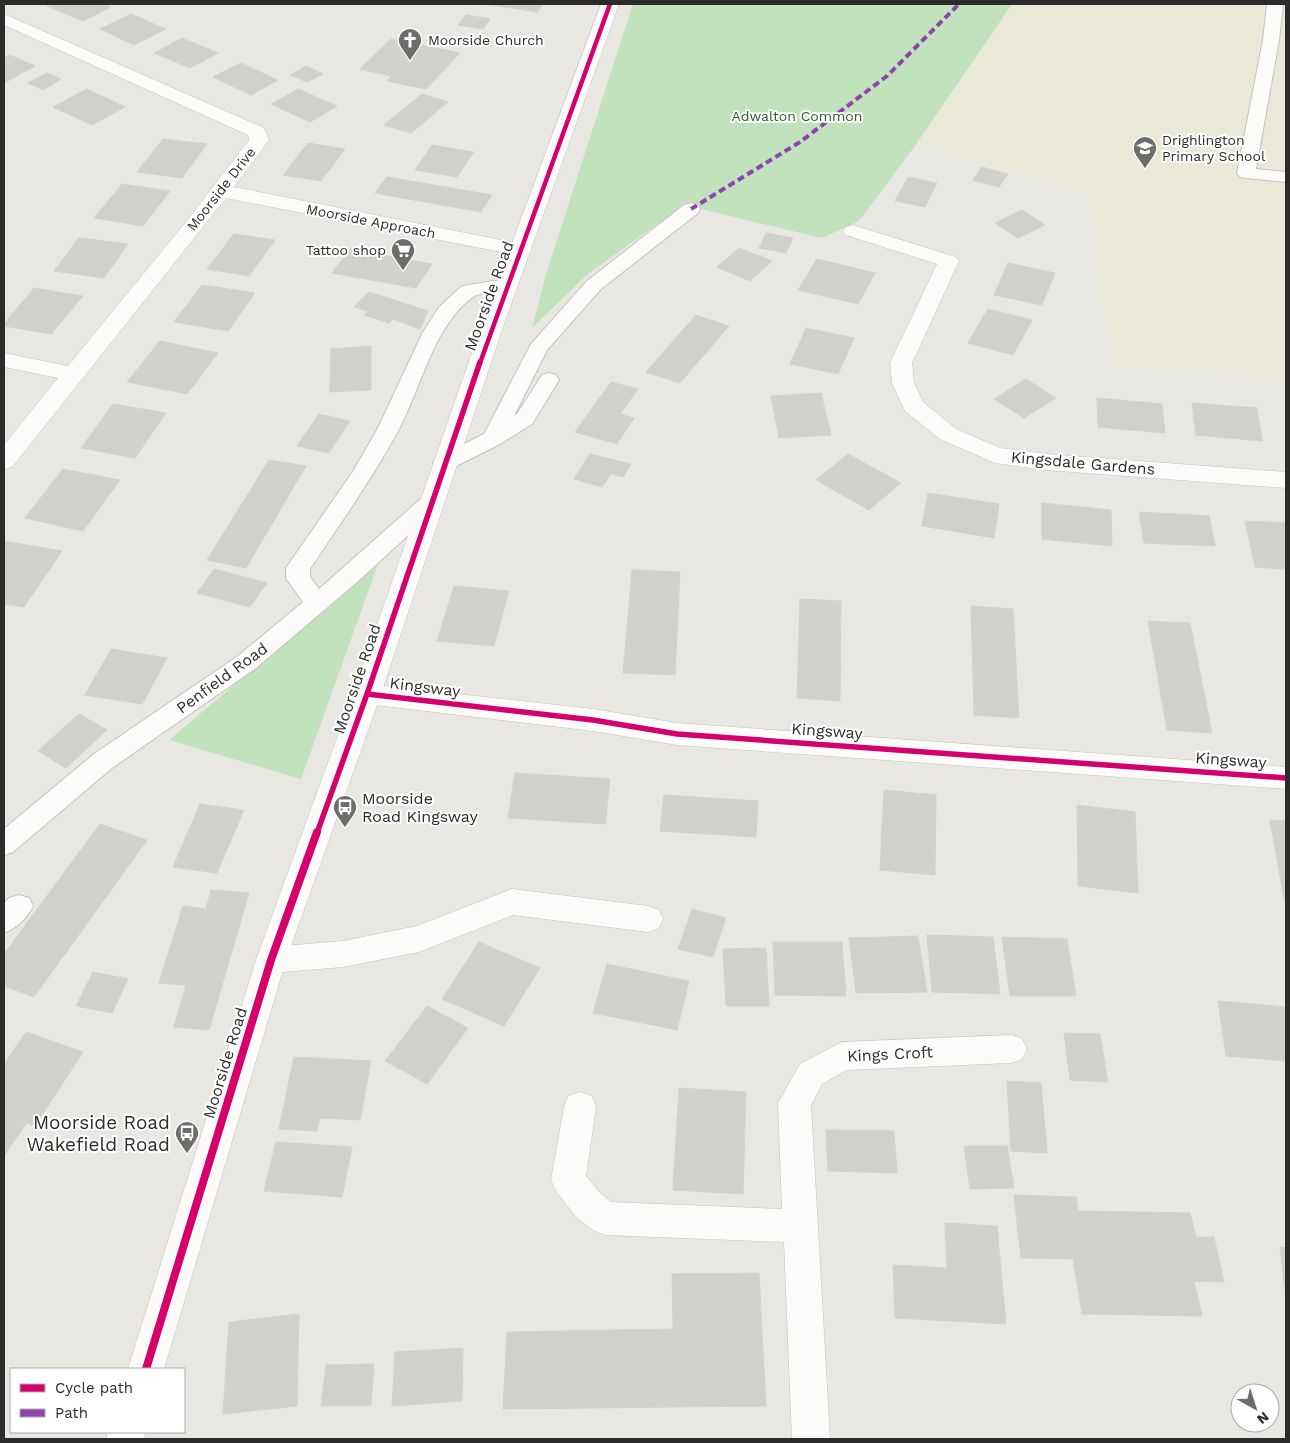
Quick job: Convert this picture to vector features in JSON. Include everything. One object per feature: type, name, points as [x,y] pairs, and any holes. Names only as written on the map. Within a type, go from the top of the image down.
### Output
[{"type":"street","name":"Moorside Road","points":[[146,1368],[271,960],[367,694],[444,463],[507,285],[610,4]]},
{"type":"street","name":"Moorside Drive","points":[[4,461],[71,374],[222,191],[260,140],[257,132],[8,25]]},
{"type":"street","name":"Moorside Approach","points":[[222,191],[520,250]]},
{"type":"street","name":"Kingsdale Gardens","points":[[853,231],[949,261],[901,363],[903,383],[912,406],[948,434],[995,455],[1046,462],[1286,480]]},
{"type":"street","points":[[4,360],[71,374]]},
{"type":"street","name":"Kingsway","points":[[367,694],[593,720],[677,734],[1286,778]]},
{"type":"street","points":[[271,960],[344,954],[419,939],[512,902],[648,919]]},
{"type":"street","name":"Kings Croft","points":[[811,1439],[794,1103],[811,1074],[842,1056],[1011,1049]]},
{"type":"street","points":[[580,1107],[568,1180],[588,1205],[605,1218],[799,1226]]},
{"type":"lane","points":[[1278,5],[1246,173],[1286,177]]},
{"type":"lane","points":[[492,439],[538,348],[594,285],[691,208]]},
{"type":"lane","points":[[317,603],[298,578],[298,568],[360,477],[388,430],[433,332],[446,312],[469,290],[507,285]]},
{"type":"lane","points":[[444,463],[492,439],[525,419],[549,380]]},
{"type":"lane","name":"Penfield Road","points":[[4,844],[103,760],[248,662],[432,501]]},
{"type":"shaded area","name":"Drighlington Primary School","points":[[1012,4],[1286,4],[1286,378],[1113,366],[1089,195],[917,143]]},
{"type":"green space","name":"Adwalton Common","points":[[633,4],[1012,4],[917,143],[859,221],[822,238],[684,205],[589,273],[532,328],[547,271]]},
{"type":"green space","points":[[378,564],[301,779],[169,740]]},
{"type":"building","points":[[52,4],[103,4],[111,7],[83,21],[47,6]]},
{"type":"building","points":[[484,4],[543,4],[537,12]]},
{"type":"building","points":[[131,14],[166,29],[134,45],[100,29]]},
{"type":"building","points":[[466,15],[490,19],[483,29],[458,25]]},
{"type":"building","points":[[182,38],[218,53],[190,68],[154,53]]},
{"type":"building","name":"Moorside Church","points":[[391,39],[460,53],[426,89],[387,81],[391,76],[360,69]]},
{"type":"building","points":[[10,55],[35,66],[4,83],[4,58]]},
{"type":"building","points":[[241,63],[278,80],[251,95],[213,77]]},
{"type":"building","points":[[306,66],[323,74],[307,82],[290,75]]},
{"type":"building","points":[[47,73],[61,79],[43,90],[28,83]]},
{"type":"building","points":[[87,89],[125,107],[92,125],[53,107]]},
{"type":"building","points":[[298,89],[337,106],[310,122],[271,104]]},
{"type":"building","points":[[422,94],[448,102],[411,133],[384,125]]},
{"type":"building","points":[[163,139],[207,144],[182,178],[137,172]]},
{"type":"building","points":[[308,143],[345,149],[321,181],[283,175]]},
{"type":"building","points":[[432,145],[474,152],[457,177],[415,170]]},
{"type":"building","points":[[982,167],[1008,174],[999,187],[973,180]]},
{"type":"building","points":[[387,177],[492,195],[481,212],[375,193]]},
{"type":"building","points":[[908,177],[937,183],[925,207],[895,201]]},
{"type":"building","points":[[122,184],[170,191],[143,226],[94,218]]},
{"type":"building","points":[[1022,210],[1045,225],[1018,238],[995,223]]},
{"type":"building","points":[[766,233],[793,238],[786,253],[759,248]]},
{"type":"building","points":[[234,234],[275,240],[249,276],[207,269]]},
{"type":"building","points":[[79,238],[128,244],[104,278],[54,271]]},
{"type":"building","points":[[739,248],[772,261],[750,281],[717,267]]},
{"type":"building","points":[[350,249],[432,264],[416,288],[332,273]]},
{"type":"building","points":[[817,259],[875,273],[858,304],[798,290]]},
{"type":"building","points":[[822,260],[874,274],[857,302],[804,288]]},
{"type":"building","points":[[1008,263],[1055,273],[1042,305],[994,295]]},
{"type":"building","points":[[202,285],[255,293],[228,331],[174,322]]},
{"type":"building","points":[[34,288],[83,296],[51,334],[4,326]]},
{"type":"building","points":[[369,292],[428,311],[420,329],[393,319],[389,323],[364,315],[368,311],[354,307]]},
{"type":"building","points":[[988,309],[1032,320],[1013,355],[968,343]]},
{"type":"building","points":[[696,315],[729,326],[680,383],[646,372]]},
{"type":"building","points":[[806,328],[854,338],[838,374],[790,364]]},
{"type":"building","points":[[160,341],[218,353],[187,394],[127,382]]},
{"type":"building","points":[[371,346],[371,390],[330,392],[331,349]]},
{"type":"building","points":[[1026,379],[1056,398],[1024,418],[994,399]]},
{"type":"building","points":[[611,382],[638,389],[620,414],[634,418],[617,444],[575,432]]},
{"type":"building","points":[[821,393],[831,435],[779,438],[771,396]]},
{"type":"building","points":[[1097,398],[1162,404],[1165,433],[1098,427]]},
{"type":"building","points":[[1192,403],[1257,408],[1262,441],[1196,435]]},
{"type":"building","points":[[113,404],[166,413],[135,458],[81,448]]},
{"type":"building","points":[[319,414],[350,421],[329,453],[297,446]]},
{"type":"building","points":[[590,454],[631,464],[623,477],[611,474],[602,487],[574,479]]},
{"type":"building","points":[[848,454],[901,483],[869,510],[816,480]]},
{"type":"building","points":[[269,460],[306,466],[246,568],[207,560]]},
{"type":"building","points":[[63,469],[120,480],[83,531],[25,518]]},
{"type":"building","points":[[928,493],[999,504],[994,538],[922,526]]},
{"type":"building","points":[[1042,503],[1111,510],[1112,546],[1042,539]]},
{"type":"building","points":[[1139,512],[1209,516],[1215,546],[1144,543]]},
{"type":"building","points":[[1245,521],[1286,523],[1286,569],[1255,567]]},
{"type":"building","points":[[4,541],[62,551],[24,607],[4,604]]},
{"type":"building","points":[[214,569],[267,583],[250,607],[197,593]]},
{"type":"building","points":[[632,570],[680,572],[675,675],[623,673]]},
{"type":"building","points":[[454,586],[509,591],[494,646],[437,641]]},
{"type":"building","points":[[800,599],[841,601],[840,701],[797,698]]},
{"type":"building","points":[[971,606],[1013,609],[1019,718],[974,715]]},
{"type":"building","points":[[1148,621],[1190,623],[1212,733],[1167,730]]},
{"type":"building","points":[[111,649],[167,658],[142,704],[85,695]]},
{"type":"building","points":[[79,714],[107,730],[66,768],[38,751]]},
{"type":"building","points":[[515,773],[610,779],[605,824],[508,818]]},
{"type":"building","points":[[884,790],[936,795],[935,875],[880,870]]},
{"type":"building","points":[[664,795],[758,801],[756,837],[660,831]]},
{"type":"building","points":[[200,804],[244,810],[217,873],[173,867]]},
{"type":"building","points":[[1077,805],[1135,812],[1138,893],[1078,886]]},
{"type":"building","points":[[1270,820],[1286,821],[1286,904],[1285,904]]},
{"type":"building","points":[[100,824],[147,840],[34,997],[4,986],[4,954]]},
{"type":"building","points":[[211,890],[249,893],[209,1030],[174,1027],[186,985],[159,983],[183,906],[206,909]]},
{"type":"building","points":[[692,909],[726,918],[713,957],[678,949]]},
{"type":"building","points":[[927,935],[993,937],[1000,994],[932,992]]},
{"type":"building","points":[[918,936],[927,992],[856,993],[849,938]]},
{"type":"building","points":[[1002,937],[1067,939],[1076,996],[1010,996]]},
{"type":"building","points":[[479,942],[540,968],[504,1026],[442,999]]},
{"type":"building","points":[[773,942],[842,942],[846,996],[775,995]]},
{"type":"building","points":[[766,948],[769,1006],[726,1006],[723,949]]},
{"type":"building","points":[[607,964],[689,981],[677,1030],[593,1013]]},
{"type":"building","points":[[93,972],[128,979],[112,1013],[76,1006]]},
{"type":"building","points":[[1218,1001],[1286,1007],[1286,1061],[1226,1056]]},
{"type":"building","points":[[427,1006],[468,1028],[427,1084],[385,1061]]},
{"type":"building","points":[[26,1032],[83,1052],[35,1126],[4,1115],[4,1064]]},
{"type":"building","points":[[1064,1033],[1100,1034],[1108,1082],[1070,1080]]},
{"type":"building","points":[[294,1057],[371,1061],[360,1120],[320,1118],[317,1131],[279,1129]]},
{"type":"building","points":[[1007,1081],[1041,1083],[1047,1153],[1011,1151]]},
{"type":"building","points":[[679,1088],[746,1092],[743,1194],[673,1190]]},
{"type":"building","points":[[4,1115],[26,1124],[4,1156]]},
{"type":"building","points":[[826,1130],[894,1131],[897,1173],[828,1171]]},
{"type":"building","points":[[276,1142],[352,1147],[342,1197],[264,1191]]},
{"type":"building","points":[[964,1146],[1007,1146],[1014,1188],[970,1189]]},
{"type":"building","points":[[1014,1195],[1076,1197],[1078,1211],[1190,1213],[1196,1237],[1214,1237],[1224,1282],[1194,1281],[1202,1316],[1082,1314],[1073,1259],[1021,1258]]},
{"type":"building","points":[[945,1223],[997,1226],[1006,1324],[895,1318],[893,1265],[947,1268]]},
{"type":"building","points":[[1280,1247],[1286,1248],[1286,1301]]},
{"type":"building","points":[[759,1273],[766,1406],[503,1409],[507,1332],[673,1329],[672,1274]]},
{"type":"building","points":[[299,1314],[297,1406],[223,1414],[229,1322]]},
{"type":"building","points":[[463,1348],[462,1401],[392,1406],[395,1352]]},
{"type":"building","points":[[374,1364],[371,1405],[321,1406],[326,1365]]},
{"type":"marked path","points":[[691,209],[800,142],[887,76],[959,4]]},
{"type":"cycle path","points":[[146,1368],[271,960],[367,694],[493,324],[610,4]]},
{"type":"cycle path","points":[[367,694],[593,720],[677,734],[1286,778]]},
{"type":"place","name":"Moorside Church","points":[[410,61]]},
{"type":"place","name":"Drighlington Primary School","points":[[1145,169]]},
{"type":"place","name":"Tattoo shop","points":[[403,271]]},
{"type":"place","name":"Moorside Road Kingsway","points":[[345,828]]},
{"type":"place","name":"Moorside Road Wakefield Road","points":[[187,1154]]}]
